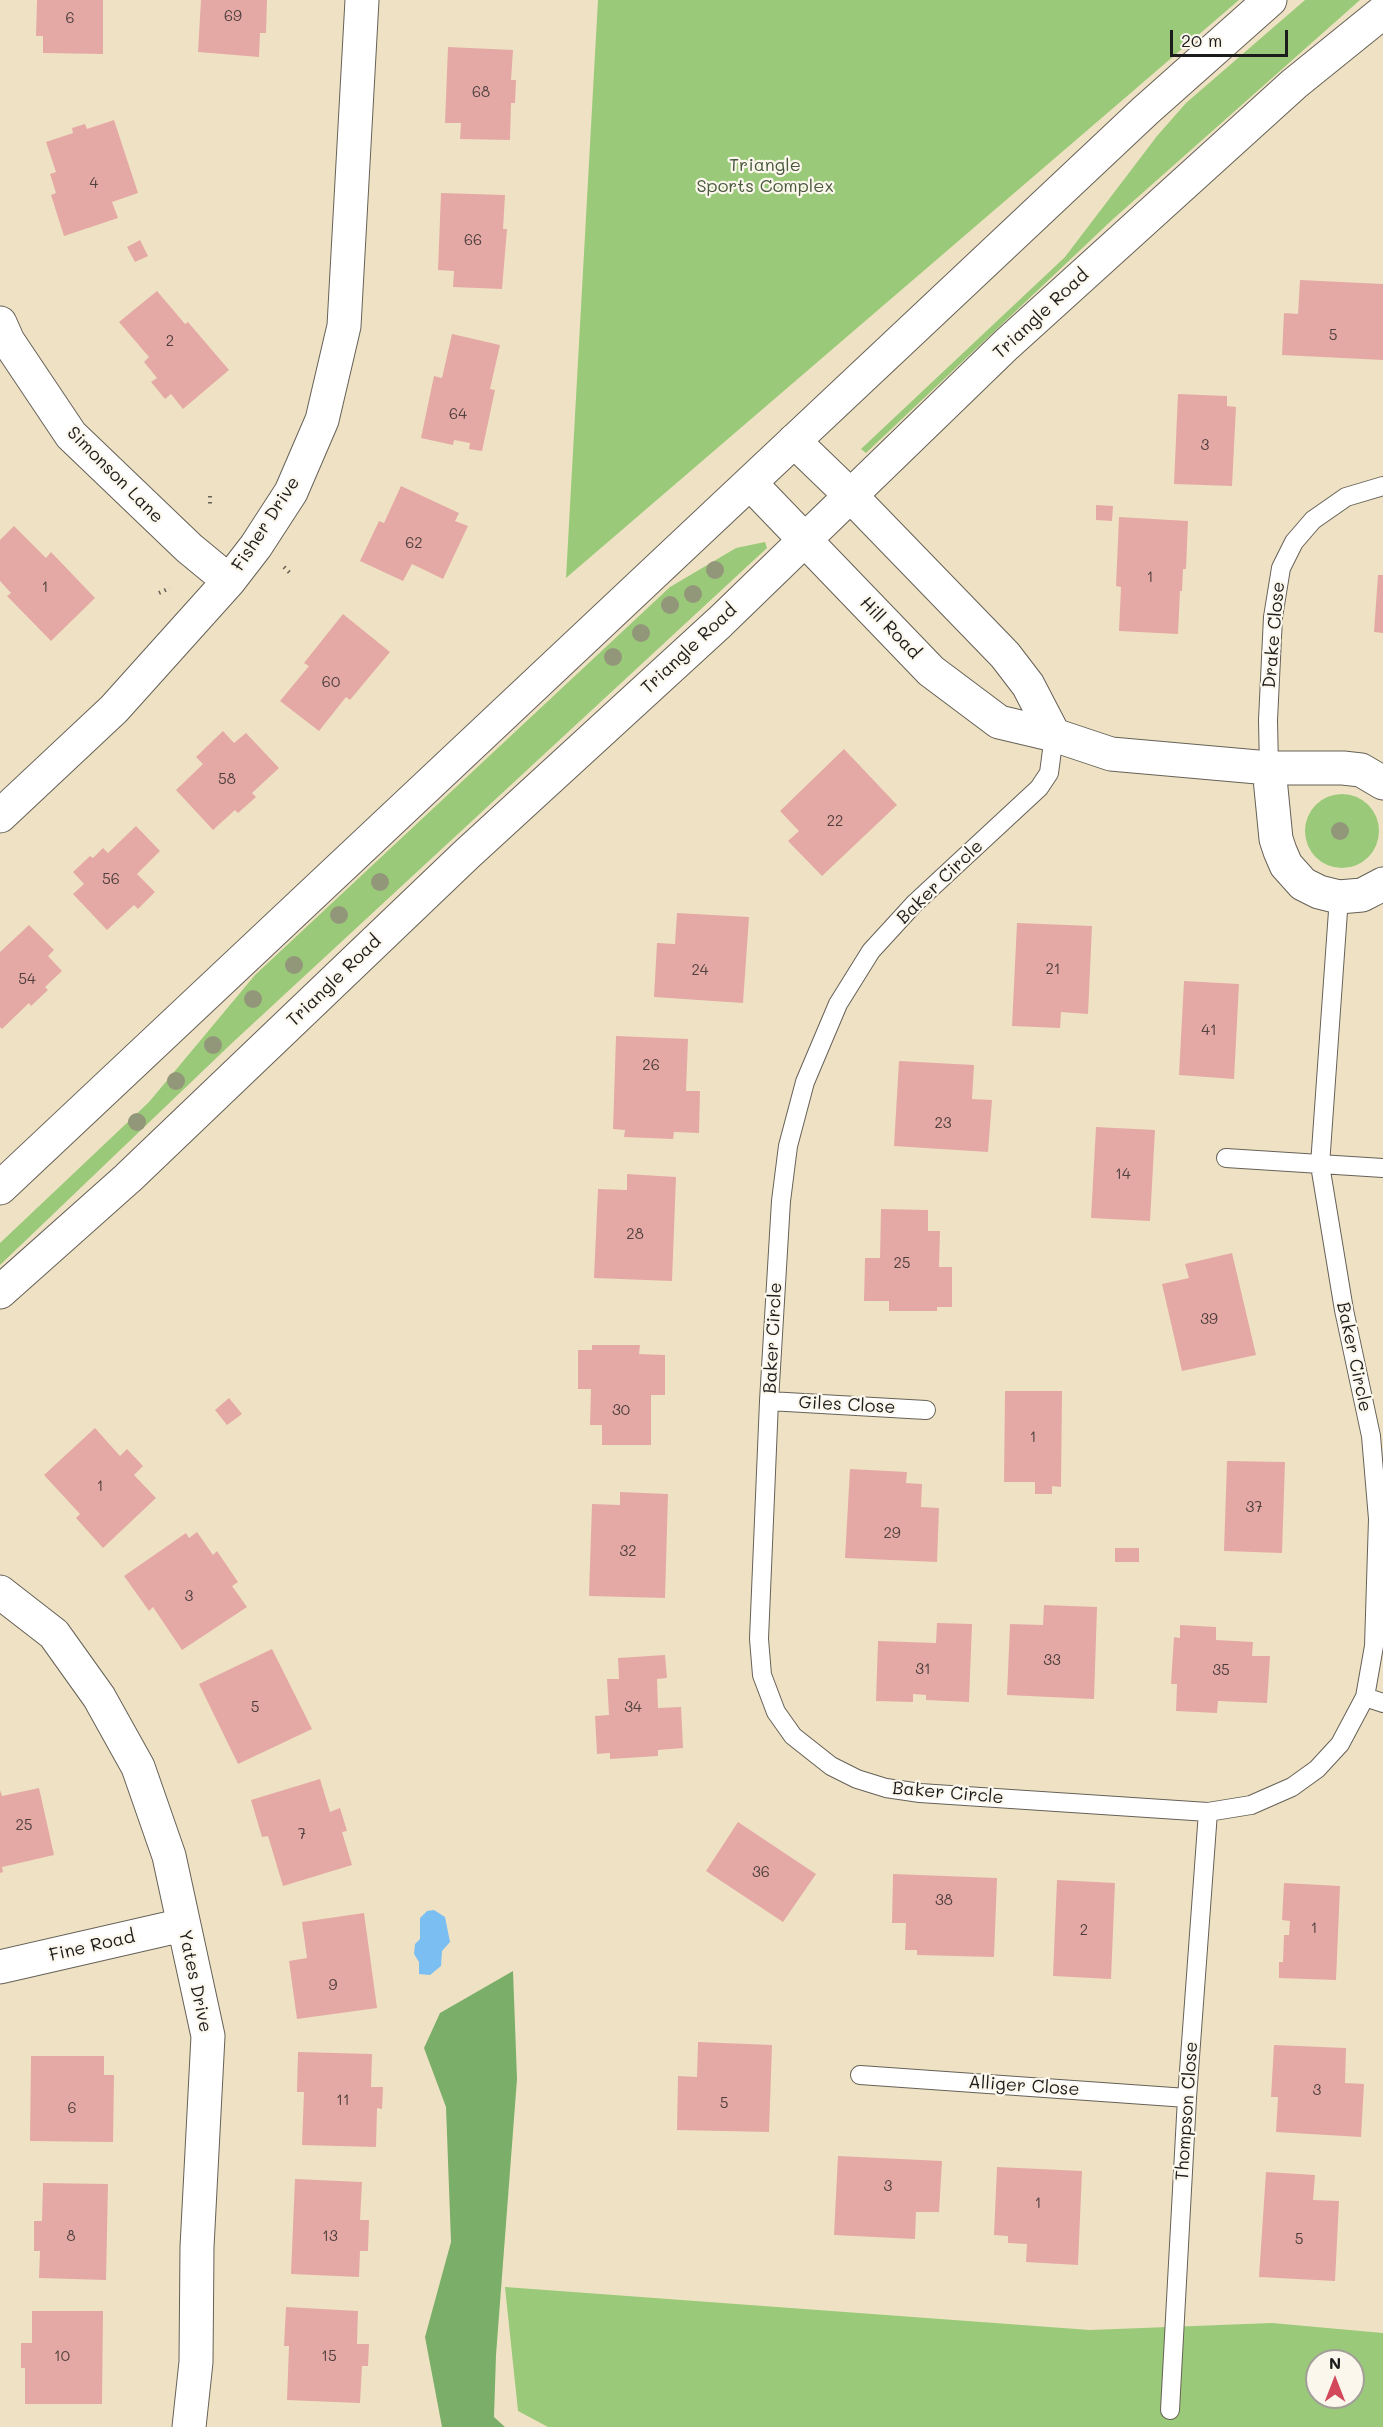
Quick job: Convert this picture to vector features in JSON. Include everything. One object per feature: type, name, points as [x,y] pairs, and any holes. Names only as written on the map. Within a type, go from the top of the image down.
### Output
[{"type":"street","name":"Fisher Drive","points":[[0,816],[114,709],[229,581],[256,546],[291,492],[322,420],[344,326],[362,0]]},
{"type":"street","points":[[0,1188],[1145,111],[1270,0]]},
{"type":"street","name":"Triangle Road","points":[[0,1292],[128,1178],[467,854],[720,622],[1041,314],[1294,84],[1383,12]]},
{"type":"street","name":"Simonson Lane","points":[[0,323],[8,341],[71,435],[189,548],[229,581]]},
{"type":"street","points":[[794,441],[851,496],[1005,656],[1028,685],[1054,735]]},
{"type":"street","name":"Hill Road","points":[[750,483],[931,671],[999,722],[1054,735],[1111,754],[1269,768],[1343,768],[1360,771],[1383,783]]},
{"type":"street","points":[[1269,768],[1276,838],[1286,865],[1303,884],[1319,892],[1339,897],[1362,895],[1383,884]]},
{"type":"street","name":"Yates Drive","points":[[0,1592],[54,1635],[99,1697],[138,1767],[169,1856],[208,2036],[197,2247],[196,2362],[189,2427]]},
{"type":"street","name":"Fine Road","points":[[0,1967],[183,1925]]},
{"type":"lane","name":"Drake Close","points":[[1269,768],[1268,720],[1273,617],[1281,568],[1294,542],[1313,520],[1346,497],[1383,486]]},
{"type":"lane","name":"Baker Circle","points":[[1054,735],[1049,773],[1039,788],[915,903],[871,951],[838,1004],[825,1033],[805,1082],[788,1146],[781,1201],[769,1401],[759,1639],[762,1676],[776,1712],[794,1736],[831,1766],[856,1779],[886,1788],[920,1793],[1208,1812],[1251,1805],[1292,1787],[1317,1769],[1340,1744],[1365,1697],[1374,1646],[1378,1520],[1371,1436],[1344,1310],[1320,1165],[1339,897]]},
{"type":"lane","points":[[1226,1158],[1383,1168]]},
{"type":"lane","name":"Giles Close","points":[[769,1401],[926,1410]]},
{"type":"lane","points":[[1365,1697],[1383,1703]]},
{"type":"lane","name":"Thompson Close","points":[[1170,2410],[1187,2098],[1208,1812]]},
{"type":"lane","name":"Alliger Close","points":[[860,2075],[1187,2098]]},
{"type":"path","points":[[210,496],[210,504]]},
{"type":"path","points":[[284,567],[292,575]]},
{"type":"path","points":[[159,593],[170,588]]},
{"type":"green space","name":"Triangle Sports Complex","points":[[598,0],[1239,0],[566,578]]},
{"type":"green space","points":[[1305,0],[1360,0],[1112,220],[866,453],[861,449],[1065,257],[1157,136],[1186,103]]},
{"type":"green space","points":[[765,542],[767,548],[231,1044],[0,1265],[0,1243],[149,1102],[255,975],[670,587],[736,548]]},
{"type":"green space","points":[[1342,794],[1356,797],[1368,805],[1376,817],[1379,831],[1376,845],[1368,857],[1356,865],[1342,868],[1328,865],[1316,857],[1308,845],[1305,831],[1308,817],[1316,805],[1328,797]]},
{"type":"green space","points":[[513,1971],[517,2079],[496,2355],[494,2417],[505,2427],[442,2427],[425,2337],[451,2242],[446,2107],[424,2048],[440,2013]]},
{"type":"green space","points":[[505,2287],[1090,2330],[1272,2323],[1383,2333],[1383,2427],[548,2427],[518,2411]]},
{"type":"water","points":[[434,1910],[445,1917],[450,1942],[442,1951],[441,1966],[430,1975],[419,1974],[419,1962],[414,1954],[415,1944],[420,1939],[420,1918],[427,1911]]},
{"type":"building","points":[[37,0],[103,0],[103,54],[43,53],[43,36],[36,36]]},
{"type":"building","points":[[201,0],[267,0],[266,33],[260,33],[259,57],[198,52]]},
{"type":"building","points":[[448,47],[513,50],[511,80],[516,80],[515,103],[511,103],[510,140],[460,139],[461,123],[445,123]]},
{"type":"building","points":[[114,120],[138,193],[112,202],[118,218],[64,236],[51,195],[56,193],[50,174],[56,172],[46,142],[73,133],[72,128],[85,124],[87,129]]},
{"type":"building","points":[[441,193],[505,195],[503,229],[507,229],[502,289],[453,287],[454,271],[438,270]]},
{"type":"building","points":[[140,240],[148,256],[135,262],[127,247]]},
{"type":"building","points":[[1300,280],[1383,284],[1383,360],[1282,355],[1284,313],[1298,314]]},
{"type":"building","points":[[157,291],[185,324],[188,322],[229,370],[183,409],[171,394],[165,399],[151,382],[157,378],[144,362],[149,357],[119,322]]},
{"type":"building","points":[[452,334],[500,345],[490,389],[495,390],[482,451],[469,449],[470,443],[454,440],[453,445],[421,438],[434,376],[442,378]]},
{"type":"building","points":[[1178,394],[1227,396],[1227,406],[1236,407],[1232,486],[1174,484]]},
{"type":"building","points":[[401,486],[459,513],[455,521],[468,526],[443,579],[412,564],[403,581],[360,561],[379,521],[384,523]]},
{"type":"building","points":[[1096,505],[1113,506],[1112,521],[1096,520]]},
{"type":"building","points":[[1119,517],[1188,521],[1186,569],[1183,569],[1182,591],[1180,591],[1178,634],[1119,631],[1121,587],[1116,586]]},
{"type":"building","points":[[14,526],[46,558],[51,552],[95,598],[51,641],[7,596],[11,593],[0,581],[0,540]]},
{"type":"building","points":[[1378,575],[1383,575],[1383,633],[1374,632]]},
{"type":"building","points":[[343,614],[390,652],[350,700],[346,697],[319,731],[280,701],[309,666],[304,663]]},
{"type":"building","points":[[223,731],[234,743],[246,733],[279,768],[252,793],[256,797],[238,813],[235,810],[213,830],[176,790],[203,764],[196,757]]},
{"type":"building","points":[[844,749],[897,805],[822,876],[788,841],[799,831],[780,811]]},
{"type":"building","points":[[136,826],[160,851],[137,874],[155,892],[138,909],[134,905],[107,930],[73,894],[84,884],[73,872],[90,856],[93,858],[103,848],[108,853]]},
{"type":"building","points":[[677,913],[749,917],[743,1003],[654,997],[657,943],[675,944]]},
{"type":"building","points":[[1017,923],[1092,926],[1088,1014],[1061,1012],[1060,1028],[1012,1026]]},
{"type":"building","points":[[29,925],[54,950],[48,956],[62,971],[45,987],[48,990],[31,1006],[29,1003],[2,1029],[0,1027],[0,952]]},
{"type":"building","points":[[1184,981],[1239,984],[1234,1079],[1179,1075]]},
{"type":"building","points":[[616,1036],[688,1039],[686,1091],[700,1091],[699,1133],[674,1132],[673,1139],[624,1137],[625,1130],[613,1129]]},
{"type":"building","points":[[899,1061],[974,1065],[972,1099],[992,1100],[988,1152],[894,1146]]},
{"type":"building","points":[[1096,1127],[1155,1130],[1150,1221],[1091,1218]]},
{"type":"building","points":[[627,1174],[676,1177],[672,1281],[594,1278],[598,1189],[627,1190]]},
{"type":"building","points":[[881,1209],[928,1210],[928,1231],[940,1231],[939,1267],[952,1267],[952,1307],[937,1307],[937,1311],[889,1311],[889,1301],[864,1301],[865,1258],[880,1258]]},
{"type":"building","points":[[1232,1253],[1256,1355],[1182,1371],[1162,1284],[1189,1278],[1185,1264]]},
{"type":"building","points":[[592,1345],[640,1345],[639,1354],[665,1355],[665,1395],[651,1395],[651,1445],[602,1445],[602,1425],[590,1425],[591,1389],[578,1389],[578,1350],[592,1350]]},
{"type":"building","points":[[1005,1391],[1062,1391],[1061,1487],[1052,1486],[1052,1494],[1035,1494],[1035,1482],[1004,1482]]},
{"type":"building","points":[[229,1398],[242,1414],[227,1425],[215,1410]]},
{"type":"building","points":[[95,1428],[120,1456],[127,1449],[143,1466],[134,1475],[156,1498],[103,1548],[76,1518],[80,1514],[44,1475]]},
{"type":"building","points":[[1227,1461],[1285,1462],[1282,1553],[1224,1551]]},
{"type":"building","points":[[850,1469],[907,1472],[906,1483],[922,1484],[921,1507],[939,1508],[937,1562],[845,1558]]},
{"type":"building","points":[[620,1492],[668,1494],[665,1598],[589,1596],[592,1504],[620,1505]]},
{"type":"building","points":[[197,1532],[213,1555],[217,1551],[238,1582],[232,1586],[247,1607],[182,1650],[153,1607],[149,1611],[124,1576],[186,1533],[189,1538]]},
{"type":"building","points":[[1115,1548],[1139,1548],[1139,1562],[1115,1562]]},
{"type":"building","points":[[1044,1605],[1097,1607],[1094,1699],[1007,1695],[1010,1624],[1043,1625]]},
{"type":"building","points":[[937,1623],[972,1624],[969,1702],[926,1700],[926,1695],[913,1694],[913,1702],[876,1701],[878,1641],[936,1643]]},
{"type":"building","points":[[1180,1625],[1216,1627],[1216,1640],[1253,1642],[1252,1656],[1270,1656],[1267,1703],[1218,1701],[1217,1713],[1176,1711],[1177,1684],[1171,1684],[1174,1637],[1180,1638]]},
{"type":"building","points":[[272,1649],[312,1729],[238,1764],[199,1684]]},
{"type":"building","points":[[665,1655],[667,1678],[657,1679],[658,1708],[681,1707],[683,1748],[658,1750],[658,1756],[610,1759],[610,1753],[597,1754],[595,1716],[609,1715],[607,1679],[619,1679],[618,1658]]},
{"type":"building","points":[[320,1779],[330,1812],[340,1808],[347,1831],[342,1832],[352,1865],[283,1886],[268,1836],[262,1837],[251,1800]]},
{"type":"building","points":[[39,1788],[54,1855],[2,1867],[3,1872],[0,1873],[0,1790],[2,1796]]},
{"type":"building","points":[[738,1822],[816,1874],[783,1922],[706,1871]]},
{"type":"building","points":[[893,1874],[997,1878],[994,1957],[917,1955],[917,1950],[905,1950],[906,1923],[892,1923]]},
{"type":"building","points":[[1057,1880],[1115,1883],[1111,1979],[1053,1976]]},
{"type":"building","points":[[1284,1883],[1340,1886],[1336,1980],[1279,1978],[1279,1962],[1283,1962],[1284,1935],[1289,1935],[1290,1921],[1282,1920]]},
{"type":"building","points":[[364,1913],[377,2008],[297,2019],[289,1961],[307,1958],[302,1922]]},
{"type":"building","points":[[698,2042],[772,2045],[769,2132],[677,2130],[678,2076],[697,2077]]},
{"type":"building","points":[[1274,2045],[1346,2048],[1345,2083],[1364,2084],[1361,2137],[1276,2132],[1278,2097],[1271,2097]]},
{"type":"building","points":[[298,2052],[372,2054],[371,2087],[383,2087],[382,2109],[377,2108],[376,2147],[302,2145],[304,2092],[297,2092]]},
{"type":"building","points":[[31,2056],[104,2056],[104,2075],[114,2075],[113,2142],[30,2141]]},
{"type":"building","points":[[838,2156],[942,2161],[939,2212],[916,2212],[915,2239],[834,2235]]},
{"type":"building","points":[[997,2167],[1082,2171],[1078,2265],[1026,2262],[1027,2244],[1008,2243],[1008,2236],[994,2235]]},
{"type":"building","points":[[1266,2172],[1315,2175],[1313,2200],[1339,2201],[1335,2281],[1259,2277]]},
{"type":"building","points":[[295,2179],[362,2182],[360,2220],[369,2220],[368,2251],[360,2251],[359,2277],[291,2274]]},
{"type":"building","points":[[43,2183],[108,2184],[106,2280],[39,2278],[40,2251],[34,2251],[34,2221],[42,2221]]},
{"type":"building","points":[[286,2307],[358,2311],[357,2344],[369,2344],[368,2366],[362,2366],[360,2403],[287,2400],[289,2346],[284,2346]]},
{"type":"building","points":[[32,2311],[103,2311],[102,2404],[25,2404],[25,2368],[21,2368],[21,2343],[32,2343]]}]
